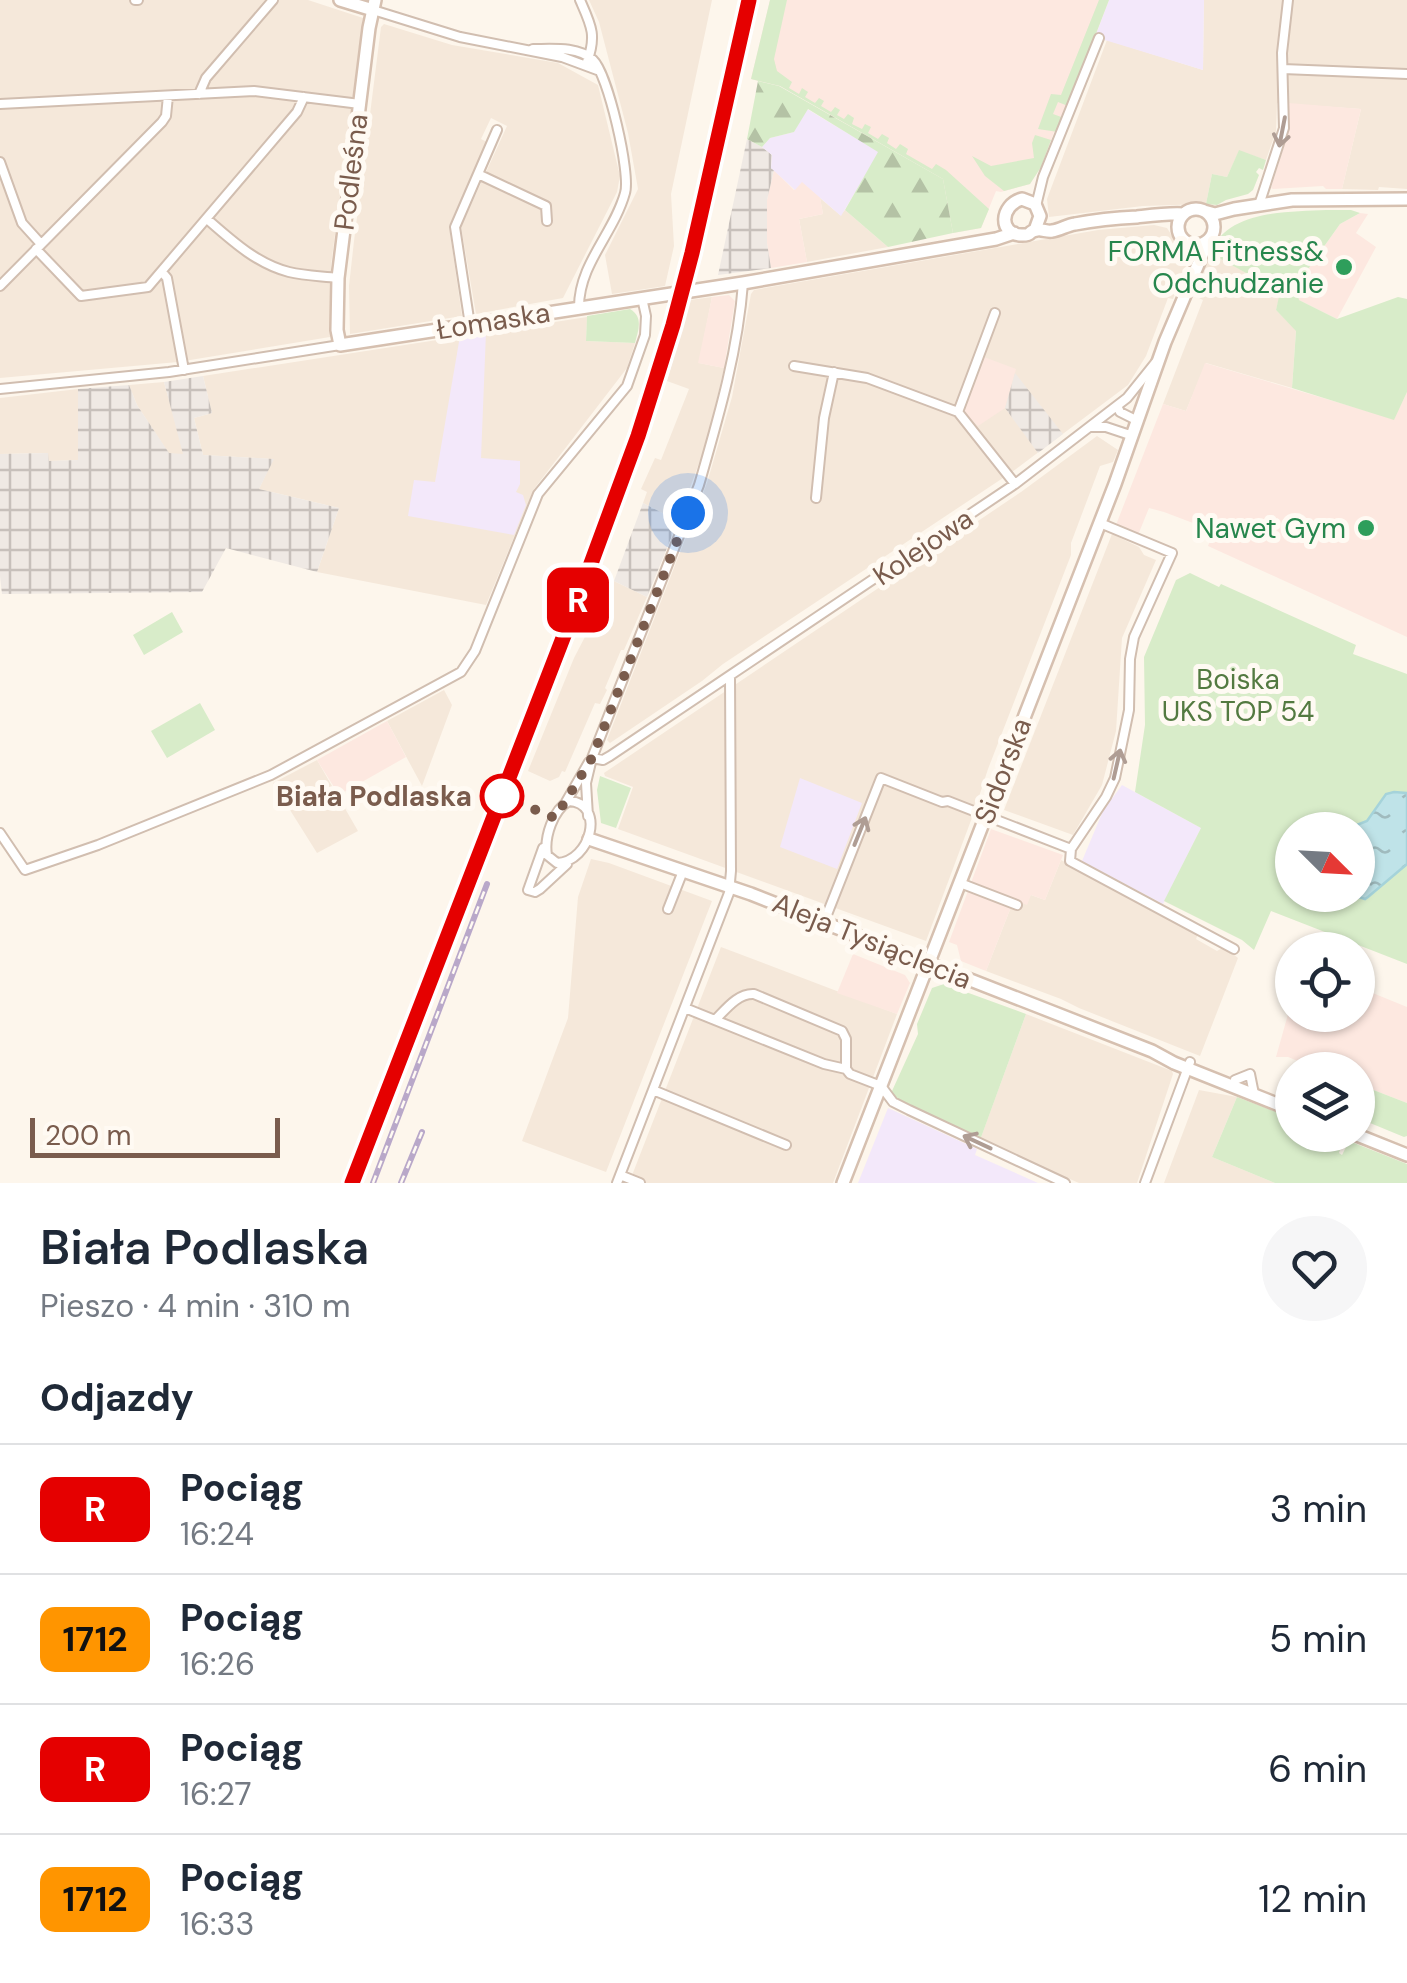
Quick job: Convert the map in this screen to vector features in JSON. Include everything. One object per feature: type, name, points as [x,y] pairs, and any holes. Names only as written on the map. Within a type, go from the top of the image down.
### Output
[{"type":"street","points":[[199,94],[206,78],[273,0]]},
{"type":"street","points":[[340,0],[374,5],[460,37],[596,63],[606,82],[627,186],[582,280],[579,307]]},
{"type":"street","points":[[580,0],[593,30],[594,44],[588,61]]},
{"type":"street","points":[[1143,216],[1168,222],[1184,241],[1199,245],[1224,221],[1253,207],[1284,128],[1282,53],[1288,0]]},
{"type":"street","name":"Podleśna","points":[[340,345],[338,278],[374,5]]},
{"type":"street","points":[[1034,230],[1034,208],[1043,177],[1099,38]]},
{"type":"street","points":[[1283,69],[1407,74]]},
{"type":"street","points":[[0,104],[254,92],[360,104]]},
{"type":"street","points":[[0,286],[162,122],[168,96]]},
{"type":"street","points":[[0,162],[22,223],[82,296],[148,287],[297,112],[304,98]]},
{"type":"street","points":[[470,325],[455,227],[498,130]]},
{"type":"street","points":[[478,174],[546,206],[547,221]]},
{"type":"street","points":[[1064,226],[1052,223],[1018,200],[1005,214],[1014,233],[1027,234],[1165,212],[1184,214],[1194,210],[1215,214],[1234,208],[1322,198],[1404,200]]},
{"type":"street","points":[[1204,211],[1212,218],[1211,235]]},
{"type":"street","points":[[1179,231],[1184,214]]},
{"type":"street","points":[[207,219],[269,264],[290,272],[338,278]]},
{"type":"street","points":[[984,240],[1005,221]]},
{"type":"street","name":"Łomaska","points":[[0,389],[184,370],[743,283],[1014,233]]},
{"type":"street","name":"Kolejowa","points":[[592,758],[606,759],[1015,484],[1134,391],[1160,357],[1211,235]]},
{"type":"street","name":"Kolejowa","points":[[1189,244],[1194,252],[1193,273]]},
{"type":"street","points":[[162,272],[167,278],[184,370]]},
{"type":"street","points":[[592,758],[557,812],[528,890],[540,889],[589,839],[586,783],[592,758],[699,484],[723,399],[743,283]]},
{"type":"street","points":[[0,833],[25,870],[98,845],[271,776],[461,672],[475,651],[538,494],[627,386],[644,335],[646,316],[642,298]]},
{"type":"street","points":[[958,412],[996,314]]},
{"type":"street","name":"Sidorska","points":[[843,1183],[1100,523],[1160,357]]},
{"type":"street","points":[[794,366],[867,378],[958,412],[1015,484]]},
{"type":"street","points":[[816,498],[824,418],[834,372]]},
{"type":"street","points":[[1116,406],[1138,421]]},
{"type":"street","points":[[1091,427],[1106,427],[1133,436]]},
{"type":"street","points":[[1100,523],[1172,553],[1134,638],[1129,710],[1115,778],[1071,849],[1070,861],[1234,949]]},
{"type":"street","points":[[640,1183],[618,1179],[730,886],[730,676]]},
{"type":"street","points":[[824,922],[880,778],[1071,849]]},
{"type":"street","points":[[564,803],[579,802],[588,816]]},
{"type":"street","name":"Aleja Tysiąclecia","points":[[589,839],[730,886],[1152,1052],[1252,1085]]},
{"type":"street","points":[[545,843],[550,860],[560,864],[570,860]]},
{"type":"street","points":[[668,909],[683,870]]},
{"type":"street","points":[[960,883],[1016,905]]},
{"type":"street","points":[[715,1020],[740,997],[754,994],[842,1031],[846,1039],[846,1069]]},
{"type":"street","points":[[685,1008],[824,1064],[846,1069],[881,1086],[892,1102],[1066,1183]]},
{"type":"street","points":[[1145,1183],[1188,1065]]},
{"type":"street","name":"Aleja Tysiąclecia","points":[[1188,1065],[1252,1085],[1275,1097]]},
{"type":"street","points":[[653,1090],[786,1145]]},
{"type":"street","points":[[1375,1139],[1407,1151]]},
{"type":"shaded area","points":[[0,0],[308,0],[363,18],[331,265],[330,337],[178,362],[0,378]]},
{"type":"shaded area","points":[[589,0],[712,0],[671,194],[674,246],[665,286],[612,294],[605,255],[638,189],[628,133],[599,22]]},
{"type":"shaded area","points":[[770,0],[1109,0],[1058,132],[1054,132],[1030,184],[996,191],[981,228],[953,233],[943,179],[780,86],[751,79]]},
{"type":"shaded area","points":[[1109,0],[1204,0],[1203,70],[1095,37]]},
{"type":"shaded area","points":[[1204,0],[1407,0],[1407,189],[1342,189],[1361,109],[1277,103],[1276,131],[1266,160],[1239,151],[1227,177],[1212,174],[1206,204],[1143,206],[1049,217],[1047,199],[1107,40],[1203,70]]},
{"type":"shaded area","points":[[384,24],[452,45],[558,63],[598,85],[620,176],[617,192],[563,298],[476,314],[461,227],[507,126],[491,118],[481,139],[487,142],[449,226],[462,316],[350,334],[349,286]]},
{"type":"shaded area","points":[[1289,103],[1361,109],[1342,189],[1271,188],[1289,130]]},
{"type":"shaded area","points":[[807,109],[879,152],[841,216],[802,182],[795,190],[771,168],[772,155],[762,147],[770,138],[794,132]]},
{"type":"shaded area","points":[[747,139],[772,155],[774,170],[767,200],[771,268],[718,275]]},
{"type":"shaded area","points":[[774,170],[794,190],[802,181],[820,197],[823,214],[799,219],[807,262],[771,268],[767,200]]},
{"type":"shaded area","points":[[820,198],[840,215],[845,210],[888,247],[807,262],[799,219],[823,214]]},
{"type":"shaded area","points":[[1360,213],[1368,214],[1356,233],[1376,247],[1337,319],[1299,300],[1296,286],[1340,224]]},
{"type":"shaded area","points":[[1154,225],[1167,228],[1188,261],[1173,299],[1168,298],[1146,356],[1128,385],[1012,472],[610,743],[607,740],[707,483],[732,397],[754,290],[1098,230]]},
{"type":"shaded area","points":[[1210,253],[1281,292],[1276,310],[1296,330],[1292,388],[1206,363],[1186,411],[1163,404],[1203,300],[1193,295]]},
{"type":"shaded area","points":[[729,295],[735,301],[724,368],[698,363],[712,297]]},
{"type":"shaded area","points":[[712,297],[699,363],[724,368],[707,441],[678,521],[643,503],[647,492],[641,489],[655,458],[661,460],[689,389],[667,381],[690,300]]},
{"type":"shaded area","points":[[587,317],[586,341],[635,343],[627,368],[534,489],[486,605],[317,572],[339,508],[259,489],[273,459],[203,455],[194,418],[212,413],[203,376]]},
{"type":"shaded area","points":[[486,332],[481,458],[520,461],[516,492],[523,495],[526,505],[514,535],[408,516],[414,480],[435,482],[460,336]]},
{"type":"shaded area","points":[[984,357],[1016,369],[1005,408],[978,426],[963,411]]},
{"type":"shaded area","points":[[1205,363],[1394,419],[1407,392],[1407,637],[1208,546],[1214,531],[1149,508],[1138,535],[1116,525],[1163,404],[1186,411]]},
{"type":"shaded area","points":[[1015,373],[1063,434],[1038,453],[1005,408]]},
{"type":"shaded area","points":[[203,376],[212,413],[194,418],[203,455],[274,459],[259,489],[339,508],[317,572],[226,548],[202,592],[2,594],[0,454],[48,453],[49,461],[78,460],[78,389],[129,385],[137,405],[169,453],[183,454],[164,382]]},
{"type":"shaded area","points":[[164,382],[184,454],[169,454],[137,405],[129,385]]},
{"type":"shaded area","points":[[78,389],[78,460],[48,461],[47,453],[0,454],[0,398]]},
{"type":"shaded area","points":[[1097,436],[1118,450],[1113,462],[1100,466],[1071,543],[1071,555],[926,941],[618,829],[633,787],[604,773],[1021,492]]},
{"type":"shaded area","points":[[643,503],[678,521],[647,597],[614,581]]},
{"type":"shaded area","points":[[1112,534],[1156,560],[1122,638],[1116,731],[1102,785],[1073,835],[1004,810]]},
{"type":"shaded area","points":[[614,581],[647,597],[607,690],[600,704],[595,703],[565,772],[550,781],[528,771],[574,658]]},
{"type":"shaded area","points":[[444,690],[452,705],[422,786],[387,721]]},
{"type":"shaded area","points":[[387,721],[406,757],[339,795],[317,760]]},
{"type":"shaded area","points":[[317,760],[358,831],[317,853],[273,783]]},
{"type":"shaded area","points":[[800,778],[862,803],[837,869],[780,847]]},
{"type":"shaded area","points":[[1122,785],[1201,828],[1163,904],[1082,861],[1103,811]]},
{"type":"shaded area","points":[[991,829],[1063,855],[1045,900],[1031,895],[1027,905],[1022,903],[1019,910],[1011,907],[986,971],[961,961],[957,945],[949,942]]},
{"type":"shaded area","points":[[591,859],[712,901],[606,1172],[522,1141],[568,1018],[578,897]]},
{"type":"shaded area","points":[[1061,860],[1198,934],[1196,939],[1217,951],[1224,947],[1238,958],[1200,1056],[986,971],[1011,907],[1031,895],[1045,900]]},
{"type":"shaded area","points":[[721,947],[897,1014],[833,1183],[629,1183]]},
{"type":"shaded area","points":[[853,954],[905,975],[910,983],[897,1014],[837,993]]},
{"type":"shaded area","points":[[1375,994],[1407,1007],[1407,1103],[1375,1091],[1375,1052],[1277,1052],[1283,1032],[1375,1032]]},
{"type":"shaded area","points":[[1026,1014],[1172,1071],[1137,1183],[1079,1183],[980,1140]]},
{"type":"shaded area","points":[[1199,1090],[1237,1097],[1212,1157],[1275,1183],[1164,1183]]},
{"type":"shaded area","points":[[888,1108],[977,1149],[975,1155],[1038,1183],[858,1183]]},
{"type":"green space","points":[[770,0],[787,0],[774,59],[777,71],[792,82],[789,88],[799,94],[802,88],[808,92],[805,97],[815,103],[819,98],[824,101],[821,106],[831,112],[835,107],[840,110],[837,115],[854,118],[852,124],[862,129],[865,124],[871,127],[868,133],[878,139],[882,134],[896,149],[900,144],[908,149],[906,154],[932,169],[936,164],[946,170],[989,209],[981,228],[953,233],[943,179],[780,86],[751,79]]},
{"type":"green space","points":[[1099,0],[1109,0],[1068,106],[1058,102],[1053,114],[1064,118],[1058,132],[1038,129],[1051,94],[1061,95]]},
{"type":"green space","points":[[758,81],[779,86],[943,179],[953,233],[888,247],[845,210],[878,152],[808,109],[794,132],[770,138],[762,147],[747,139]]},
{"type":"green space","points":[[1035,135],[1051,140],[1030,184],[1004,191],[985,176],[972,156],[991,166],[1034,158]]},
{"type":"green space","points":[[1239,150],[1266,160],[1263,170],[1259,168],[1256,172],[1259,175],[1253,190],[1217,205],[1206,204],[1212,174],[1227,177]]},
{"type":"green space","points":[[1277,213],[1360,213],[1340,224],[1296,286],[1299,300],[1337,319],[1398,297],[1407,299],[1407,392],[1394,420],[1292,388],[1296,331],[1276,310],[1280,292],[1210,253],[1218,239],[1244,221]]},
{"type":"green space","points":[[630,309],[639,320],[635,343],[586,341],[587,316]]},
{"type":"green space","name":"Boiska UKS TOP 54","points":[[1190,573],[1356,645],[1353,654],[1407,674],[1407,964],[1375,952],[1375,932],[1325,932],[1271,911],[1254,950],[1242,940],[1164,901],[1201,828],[1135,792],[1145,725],[1144,657],[1176,580]]},
{"type":"green space","points":[[172,612],[183,632],[144,655],[133,635]]},
{"type":"green space","points":[[200,703],[215,730],[167,758],[151,731]]},
{"type":"green space","points":[[600,776],[631,788],[616,828],[601,823],[597,790]]},
{"type":"green space","points":[[944,984],[1026,1014],[979,1143],[893,1102],[892,1091],[918,1034],[917,1024],[932,988]]},
{"type":"green space","points":[[1375,1091],[1407,1103],[1404,1137],[1375,1125]]},
{"type":"green space","points":[[1237,1097],[1275,1112],[1275,1152],[1342,1155],[1375,1151],[1407,1164],[1407,1183],[1275,1183],[1212,1157]]},
{"type":"water","points":[[1407,793],[1407,864],[1375,891],[1373,812],[1386,794]]},
{"type":"railway","points":[[346,1183],[633,433],[687,252],[743,0]]},
{"type":"railway","points":[[373,1183],[487,884]]},
{"type":"railway","points":[[401,1183],[422,1132]]},
{"type":"train","name":"R","points":[[352,1183],[638,436],[692,253],[749,0]]},
{"type":"place","name":"FORMA Fitness& Odchudzanie","points":[[1344,267]]},
{"type":"place","name":"Nawet Gym","points":[[1366,528]]},
{"type":"place","name":"Biała Podlaska","points":[[502,796]]},
{"type":"route","points":[[502,796],[555,818],[592,758],[688,513]]}]
